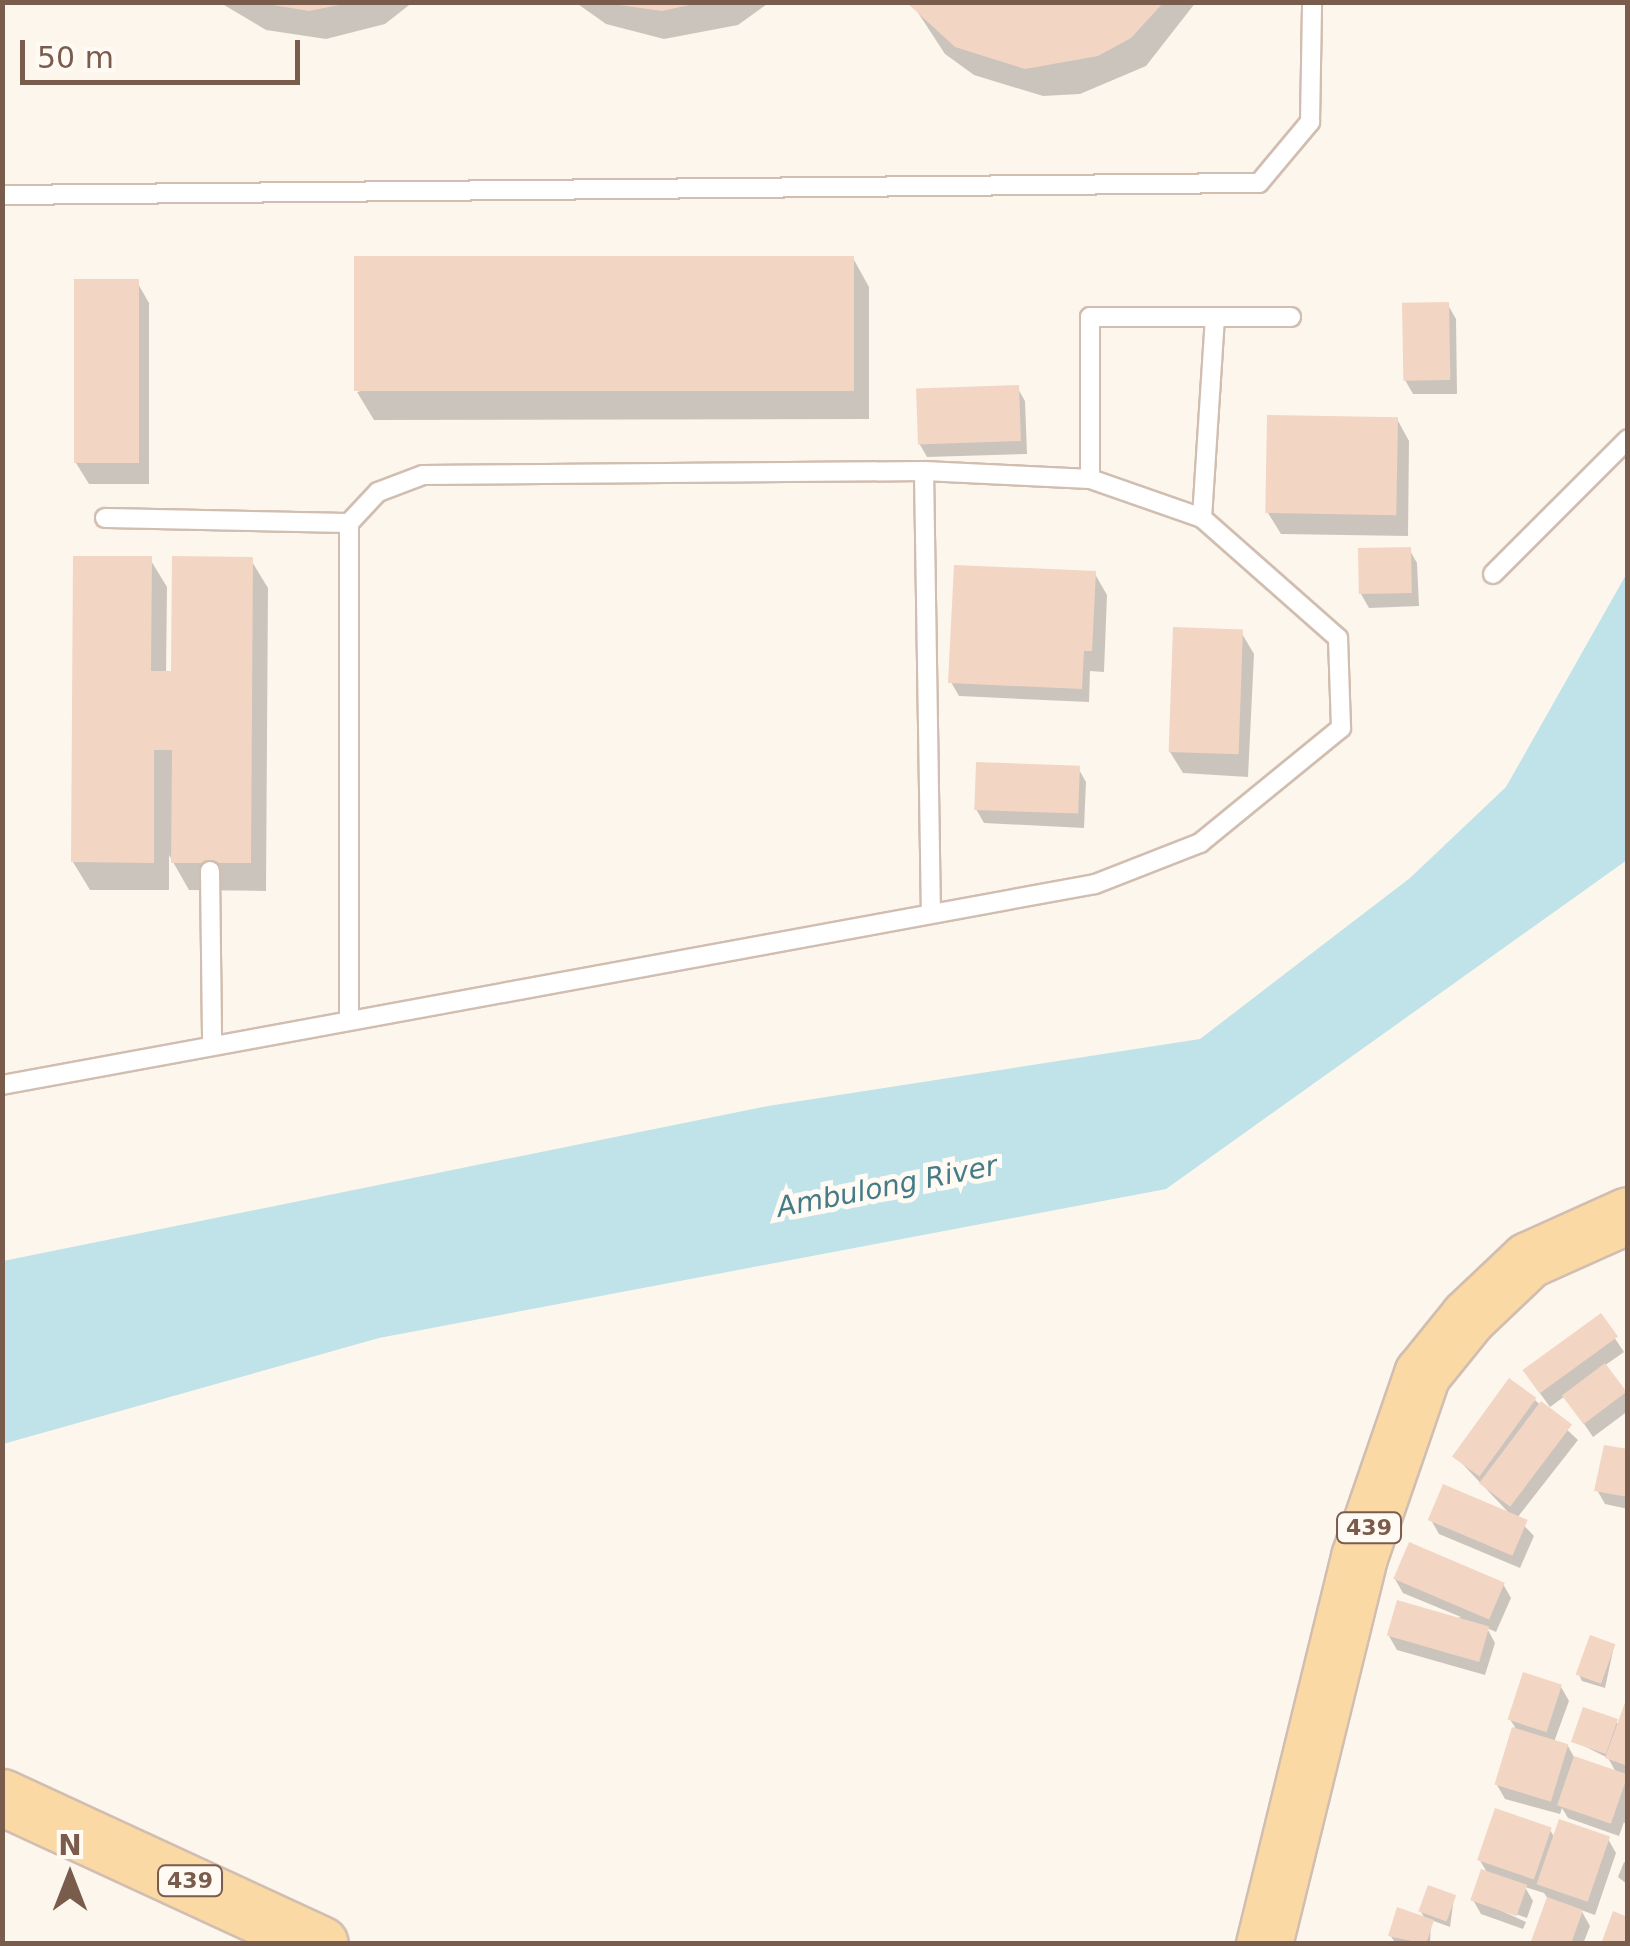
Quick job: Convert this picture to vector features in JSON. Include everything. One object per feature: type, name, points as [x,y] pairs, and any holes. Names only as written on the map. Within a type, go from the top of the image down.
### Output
[{"type":"main road","name":"439","points":[[1264,1944],[1359,1557],[1422,1374],[1468,1317],[1528,1260],[1628,1215]]},
{"type":"main road","name":"439","points":[[2,1797],[320,1944]]},
{"type":"lane","points":[[2,195],[1258,183],[1310,122],[1312,2]]},
{"type":"lane","points":[[1090,479],[1090,318],[1290,318]]},
{"type":"lane","points":[[1202,518],[1215,318]]},
{"type":"lane","points":[[1494,574],[1628,440]]},
{"type":"lane","points":[[924,471],[931,914]]},
{"type":"lane","points":[[2,1085],[1095,884],[1200,843],[1341,728],[1338,638],[1202,518],[1090,479],[924,471],[423,475],[378,492],[349,523],[349,1019]]},
{"type":"lane","points":[[105,518],[349,523]]},
{"type":"lane","points":[[210,872],[212,1046]]},
{"type":"water","name":"Ambulong River","points":[[1627,573],[1627,860],[1166,1189],[379,1338],[3,1444],[3,1261],[768,1106],[1200,1039],[1410,878],[1506,787]]},
{"type":"building","points":[[255,2],[348,2],[349,3],[309,11]]},
{"type":"building","points":[[605,2],[703,2],[662,11],[605,3]]},
{"type":"building","points":[[906,2],[1164,2],[1131,38],[1098,56],[1025,69],[955,47]]},
{"type":"building","points":[[354,256],[854,256],[854,391],[354,391]]},
{"type":"building","points":[[74,279],[139,279],[139,463],[74,463]]},
{"type":"building","points":[[1449,302],[1450,380],[1403,381],[1402,303]]},
{"type":"building","points":[[1019,385],[1021,441],[918,445],[916,389]]},
{"type":"building","points":[[1267,415],[1398,417],[1396,515],[1265,513]]},
{"type":"building","points":[[1411,547],[1412,593],[1359,594],[1358,548]]},
{"type":"building","points":[[73,556],[152,556],[151,671],[171,671],[172,556],[253,557],[251,863],[171,863],[172,750],[154,750],[154,863],[71,862]]},
{"type":"building","points":[[954,565],[1096,571],[1092,651],[1084,651],[1082,689],[948,683]]},
{"type":"building","points":[[1173,627],[1243,629],[1239,754],[1169,752]]},
{"type":"building","points":[[976,762],[1080,766],[1078,814],[974,810]]},
{"type":"building","points":[[1601,1313],[1618,1336],[1540,1393],[1523,1370]]},
{"type":"building","points":[[1605,1363],[1627,1392],[1584,1424],[1562,1395]]},
{"type":"building","points":[[1509,1378],[1537,1398],[1479,1476],[1452,1456]]},
{"type":"building","points":[[1541,1401],[1572,1424],[1510,1507],[1479,1483]]},
{"type":"building","points":[[1604,1445],[1628,1449],[1628,1497],[1594,1491]]},
{"type":"building","points":[[1443,1484],[1528,1520],[1512,1556],[1428,1520]]},
{"type":"building","points":[[1409,1542],[1505,1583],[1489,1619],[1393,1579]]},
{"type":"building","points":[[1397,1600],[1489,1626],[1479,1662],[1387,1636]]},
{"type":"building","points":[[1590,1635],[1615,1644],[1601,1684],[1576,1674]]},
{"type":"building","points":[[1523,1672],[1562,1685],[1547,1732],[1508,1720]]},
{"type":"building","points":[[1628,1698],[1628,1766],[1605,1758]]},
{"type":"building","points":[[1583,1707],[1618,1719],[1606,1754],[1571,1742]]},
{"type":"building","points":[[1512,1727],[1568,1744],[1551,1802],[1494,1784]]},
{"type":"building","points":[[1574,1756],[1628,1775],[1611,1824],[1557,1805]]},
{"type":"building","points":[[1495,1808],[1552,1828],[1534,1880],[1477,1860]]},
{"type":"building","points":[[1559,1819],[1610,1837],[1588,1902],[1537,1884]]},
{"type":"building","points":[[1481,1869],[1527,1885],[1517,1916],[1470,1900]]},
{"type":"building","points":[[1428,1885],[1456,1895],[1447,1922],[1418,1911]]},
{"type":"building","points":[[1547,1897],[1583,1910],[1571,1944],[1530,1944]]},
{"type":"building","points":[[1397,1907],[1434,1920],[1426,1944],[1388,1936]]},
{"type":"building","points":[[1613,1911],[1628,1917],[1628,1944],[1601,1944]]}]
